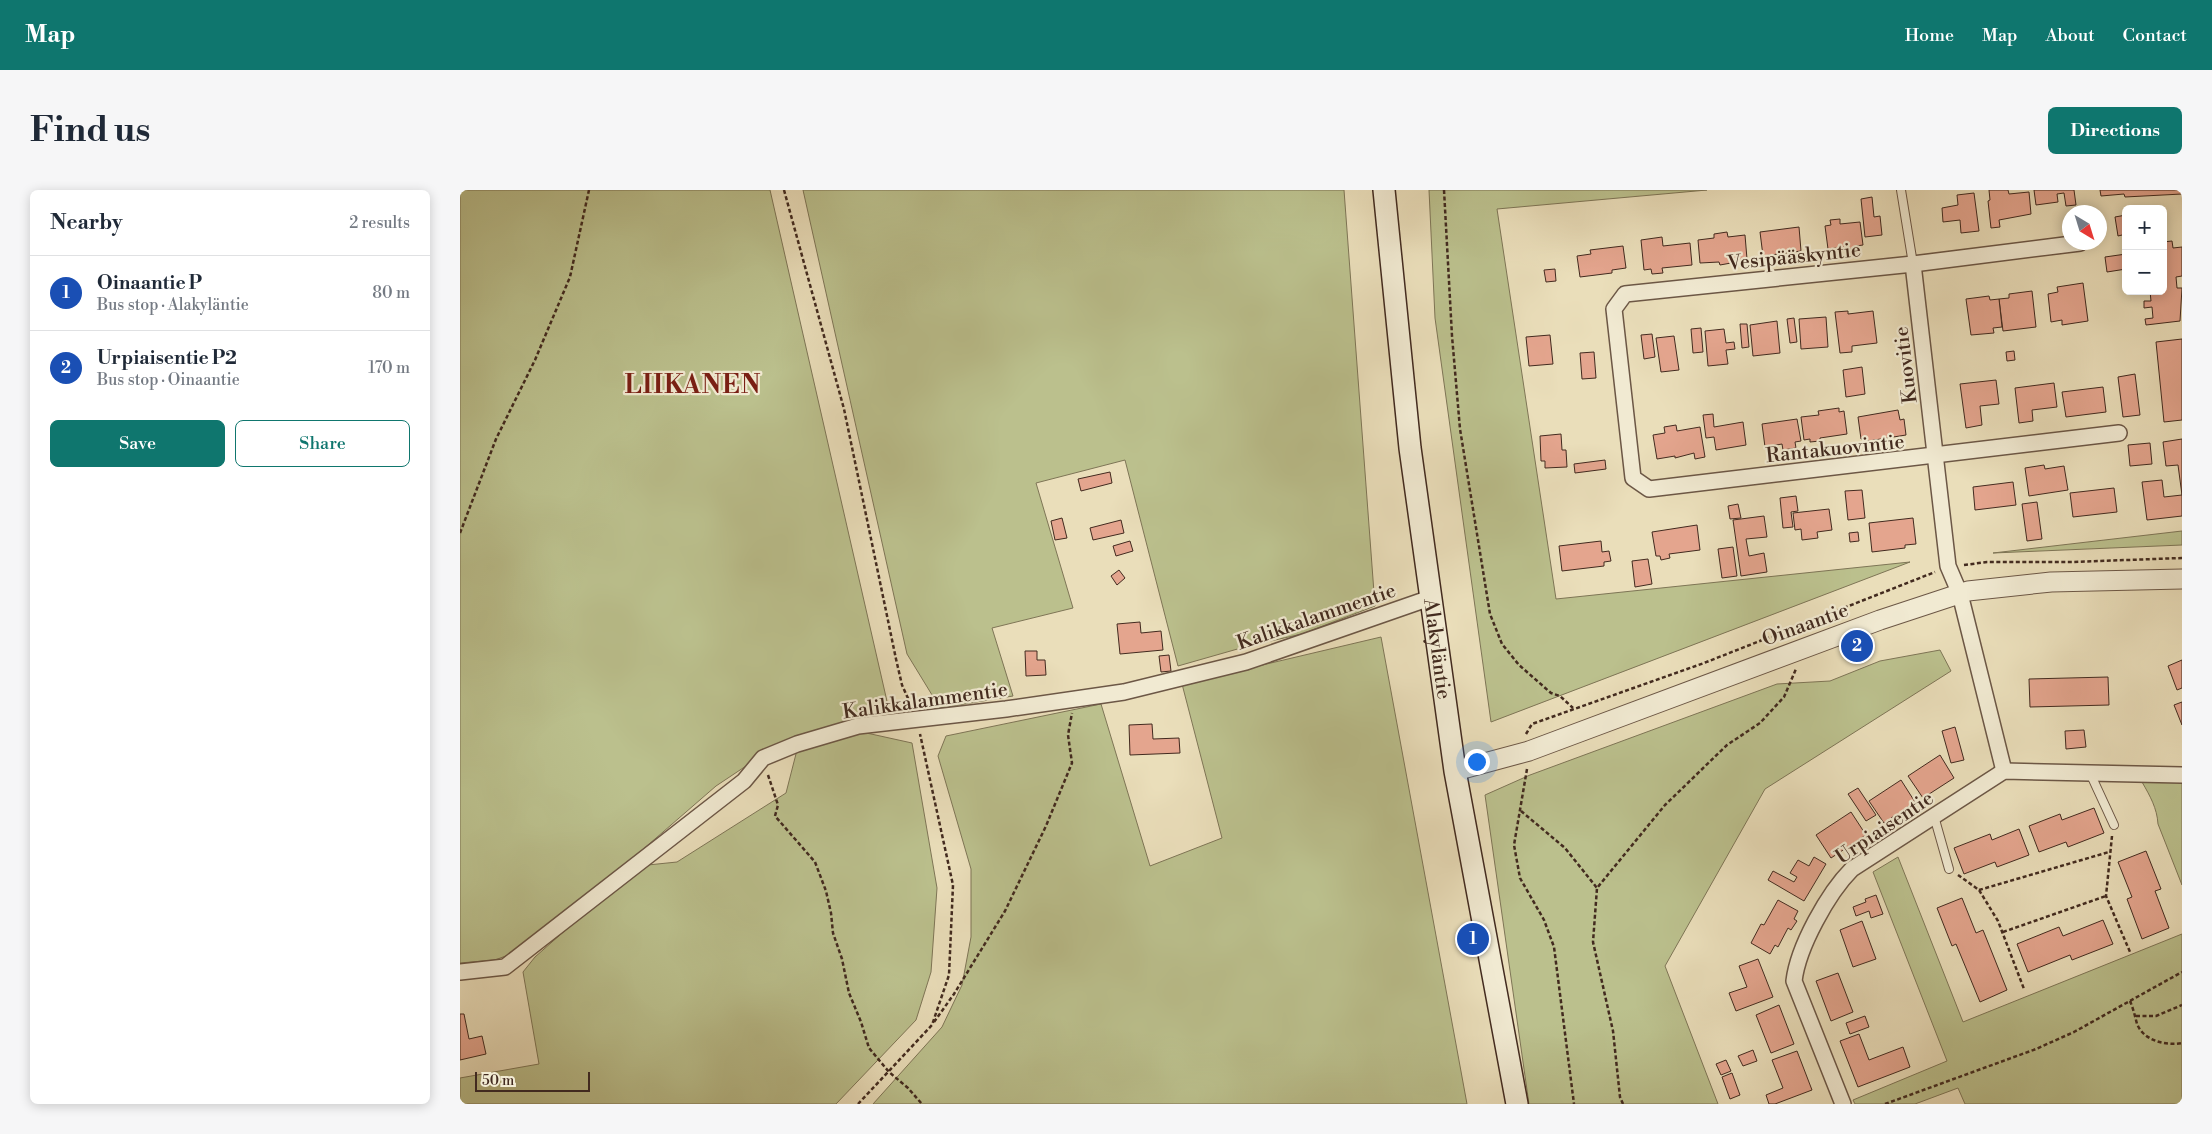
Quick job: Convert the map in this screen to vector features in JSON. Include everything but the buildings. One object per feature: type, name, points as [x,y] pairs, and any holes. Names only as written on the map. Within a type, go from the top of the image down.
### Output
[{"type":"main road","name":"Alakyläntie","points":[[1384,190],[1410,448],[1455,771],[1517,1104]]},
{"type":"street","name":"Vesipääskyntie","points":[[1624,403],[1614,309],[1625,294],[1913,264],[2062,245]]},
{"type":"street","name":"Kuovitie","points":[[1913,264],[1948,566],[1960,594]]},
{"type":"street","name":"Rantakuovintie","points":[[1624,403],[1633,478],[1649,489],[2119,433]]},
{"type":"street","name":"Oinaantie","points":[[1455,771],[1529,751],[1803,648],[1968,591],[2051,582],[2182,579]]},
{"type":"street","points":[[1960,594],[2004,771],[2182,775]]},
{"type":"street","name":"Kalikkalammentie","points":[[460,972],[505,967],[744,781],[763,758],[796,744],[858,726],[1124,692],[1246,662],[1430,598]]},
{"type":"street","name":"Urpiaisentie","points":[[1843,1104],[1794,981],[1796,966],[1804,946],[1839,882],[1852,869],[2004,771]]},
{"type":"lane","name":"Kuovitie","points":[[1901,190],[1913,264]]},
{"type":"lane","points":[[2090,773],[2114,825]]},
{"type":"lane","points":[[1934,816],[1949,868]]},
{"type":"path","points":[[460,533],[496,439],[535,360],[570,277],[589,190]]},
{"type":"path","points":[[784,190],[844,409],[858,488],[896,659],[902,685],[916,719],[953,885],[948,975],[932,1025]]},
{"type":"path","points":[[1444,190],[1452,336],[1460,430],[1490,614],[1502,644],[1519,665],[1551,693],[1560,696],[1573,708],[1532,724],[1526,732],[1529,751],[1514,846],[1520,878],[1544,920],[1554,947],[1574,1104]]},
{"type":"path","points":[[1623,1104],[1620,1097],[1613,1031],[1593,942],[1597,888],[1665,804],[1727,745],[1760,723],[1784,697],[1792,681],[1803,648]]},
{"type":"path","points":[[858,1104],[932,1025],[954,994],[1005,911],[1046,826],[1072,763],[1068,735],[1074,699]]},
{"type":"path","points":[[763,758],[778,805],[775,816],[815,862],[826,891],[832,913],[833,932],[842,959],[849,993],[869,1048],[888,1072],[908,1088],[922,1104]]},
{"type":"path","points":[[1521,811],[1564,848],[1597,888]]},
{"type":"path","points":[[2114,825],[2109,852],[2106,896],[2130,952]]},
{"type":"path","points":[[1979,890],[2109,852]]},
{"type":"path","points":[[1949,868],[1979,890],[2003,932],[2024,989]]},
{"type":"path","points":[[2003,932],[2106,896]]},
{"type":"path","points":[[1884,1104],[2036,1049],[2074,1032],[2182,972]]},
{"type":"path","points":[[2130,1001],[2141,1030],[2158,1042],[2171,1045],[2182,1044]]},
{"type":"path","points":[[2136,1016],[2156,1016],[2182,1005]]},
{"type":"green space","points":[[460,190],[770,190],[889,710],[845,721],[761,756],[716,786],[573,910],[519,951],[495,960],[460,963]]},
{"type":"green space","points":[[803,190],[1344,190],[1375,606],[1302,634],[1248,646],[1178,666],[1125,460],[1036,483],[1073,608],[992,628],[1013,696],[940,708],[907,654]]},
{"type":"green space","points":[[1429,190],[1707,190],[1497,209],[1556,599],[1910,562],[1491,722],[1435,318]]},
{"type":"green space","points":[[2182,531],[2182,545],[1993,553]]},
{"type":"green space","points":[[1381,637],[1467,1104],[873,1104],[942,1027],[962,985],[971,937],[971,869],[938,756],[946,736],[1101,704],[1150,866],[1222,838],[1182,684]]},
{"type":"green space","points":[[1940,650],[1951,671],[1765,789],[1665,966],[1718,1104],[1529,1104],[1485,795],[1530,775],[1777,684],[1830,681],[1880,661]]},
{"type":"green space","points":[[862,732],[912,743],[937,888],[931,972],[916,1020],[836,1104],[460,1104],[460,1078],[539,1064],[523,972],[535,957],[638,866],[677,862],[786,793],[797,750]]},
{"type":"green space","points":[[2182,781],[2182,885],[2158,824],[2153,802],[2142,782]]},
{"type":"green space","points":[[1898,857],[1963,1022],[2182,934],[2182,1104],[1965,1104],[1958,1088],[1915,1104],[1855,1104],[1853,1100],[1947,1061],[1873,872]]},
{"type":"place","name":"Urpiaisentie P2","points":[[1857,646]]},
{"type":"place","name":"Oinaantie P","points":[[1473,939]]},
{"type":"district","name":"LIIKANEN","points":[[693,384]]}]
